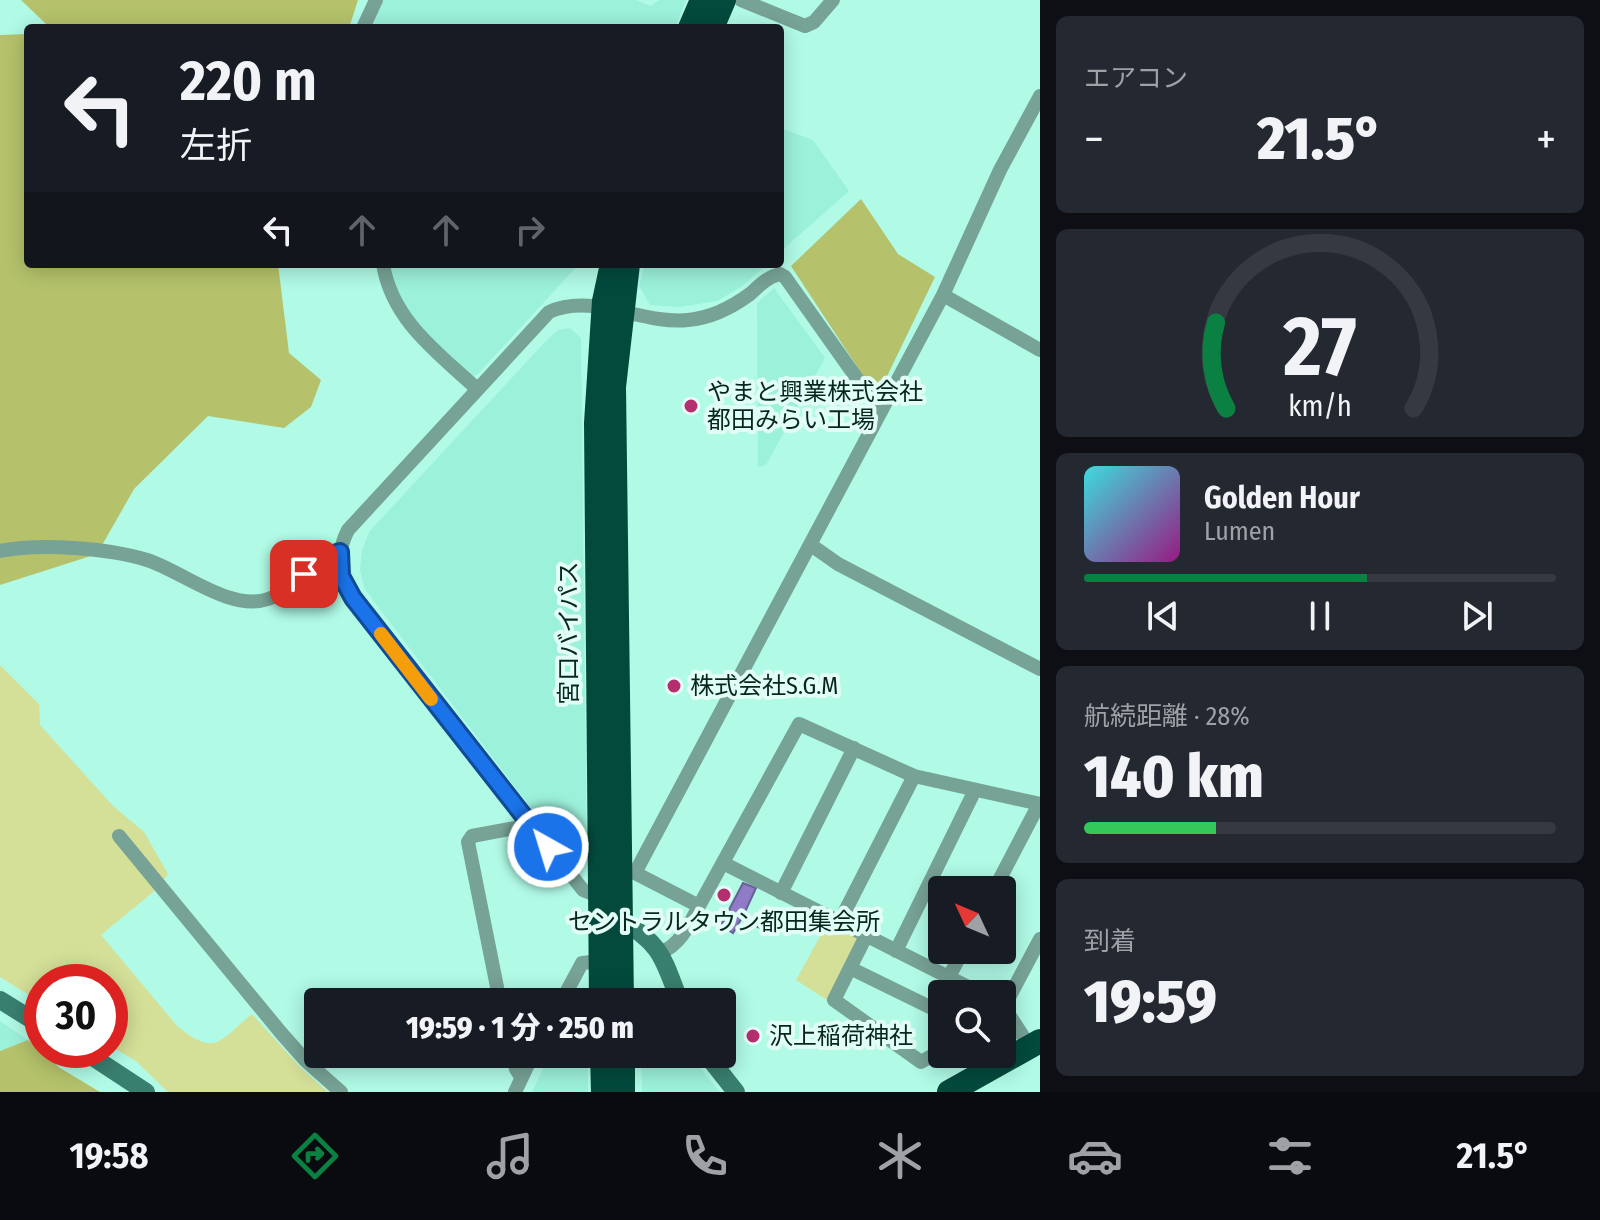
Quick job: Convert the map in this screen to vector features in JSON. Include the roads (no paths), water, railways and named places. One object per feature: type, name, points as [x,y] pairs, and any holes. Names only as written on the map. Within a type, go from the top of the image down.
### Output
[{"type":"highway","points":[[692,24],[702,0]]},
{"type":"highway","points":[[714,24],[724,0]]},
{"type":"highway","name":"宮口バイパス","points":[[612,268],[622,988]]},
{"type":"highway","name":"宮口バイパス","points":[[601,988],[596,423],[612,309],[627,268]]},
{"type":"highway","points":[[949,1092],[1035,1044]]},
{"type":"highway","points":[[602,1068],[603,1092]]},
{"type":"highway","points":[[623,1068],[623,1092]]},
{"type":"street","points":[[365,24],[376,0]]},
{"type":"street","points":[[741,0],[805,26],[814,22],[833,0]]},
{"type":"street","points":[[699,906],[635,873],[943,295],[1000,170],[1040,96]]},
{"type":"street","points":[[384,268],[393,299],[409,324],[476,388]]},
{"type":"street","points":[[598,896],[583,890],[353,598],[341,576],[340,552],[352,523],[549,312],[566,306],[612,309],[675,321],[704,317],[730,308],[771,276],[780,274],[875,404],[882,408]]},
{"type":"street","points":[[943,295],[1040,350]]},
{"type":"street","points":[[811,545],[838,564],[1040,669]]},
{"type":"street","points":[[0,551],[73,548],[117,553],[150,561],[220,594],[246,600],[268,599],[317,563],[340,552]]},
{"type":"street","points":[[660,953],[683,935],[799,724],[914,776],[1040,804],[1001,876]]},
{"type":"street","points":[[781,893],[854,748]]},
{"type":"street","points":[[839,923],[914,776]]},
{"type":"street","points":[[896,951],[975,790]]},
{"type":"street","points":[[497,988],[468,842],[472,836],[531,825]]},
{"type":"street","points":[[119,836],[282,1034],[306,1061],[341,1092]]},
{"type":"street","points":[[723,863],[954,980]]},
{"type":"street","points":[[621,920],[648,937],[660,953],[674,988]]},
{"type":"street","points":[[866,936],[834,1000],[921,1062],[928,1058]]},
{"type":"street","points":[[1016,983],[1040,939]]},
{"type":"street","points":[[569,988],[582,963],[600,961]]},
{"type":"street","points":[[949,977],[956,964]]},
{"type":"street","points":[[850,968],[928,1006]]},
{"type":"street","points":[[0,1000],[24,1015]]},
{"type":"street","points":[[1016,1020],[1035,1044]]},
{"type":"street","points":[[109,1068],[146,1092]]},
{"type":"street","points":[[516,1068],[521,1077]]},
{"type":"street","points":[[515,1092],[526,1068]]},
{"type":"street","points":[[717,1068],[736,1092]]},
{"type":"place","name":"やまと興業株式会社 都田みらい工場","points":[[691,406]]},
{"type":"place","name":"株式会社S.G.M","points":[[674,686]]},
{"type":"place","name":"セントラルタウン都田集会所","points":[[724,895]]},
{"type":"place","name":"沢上稲荷神社","points":[[753,1036]]}]
